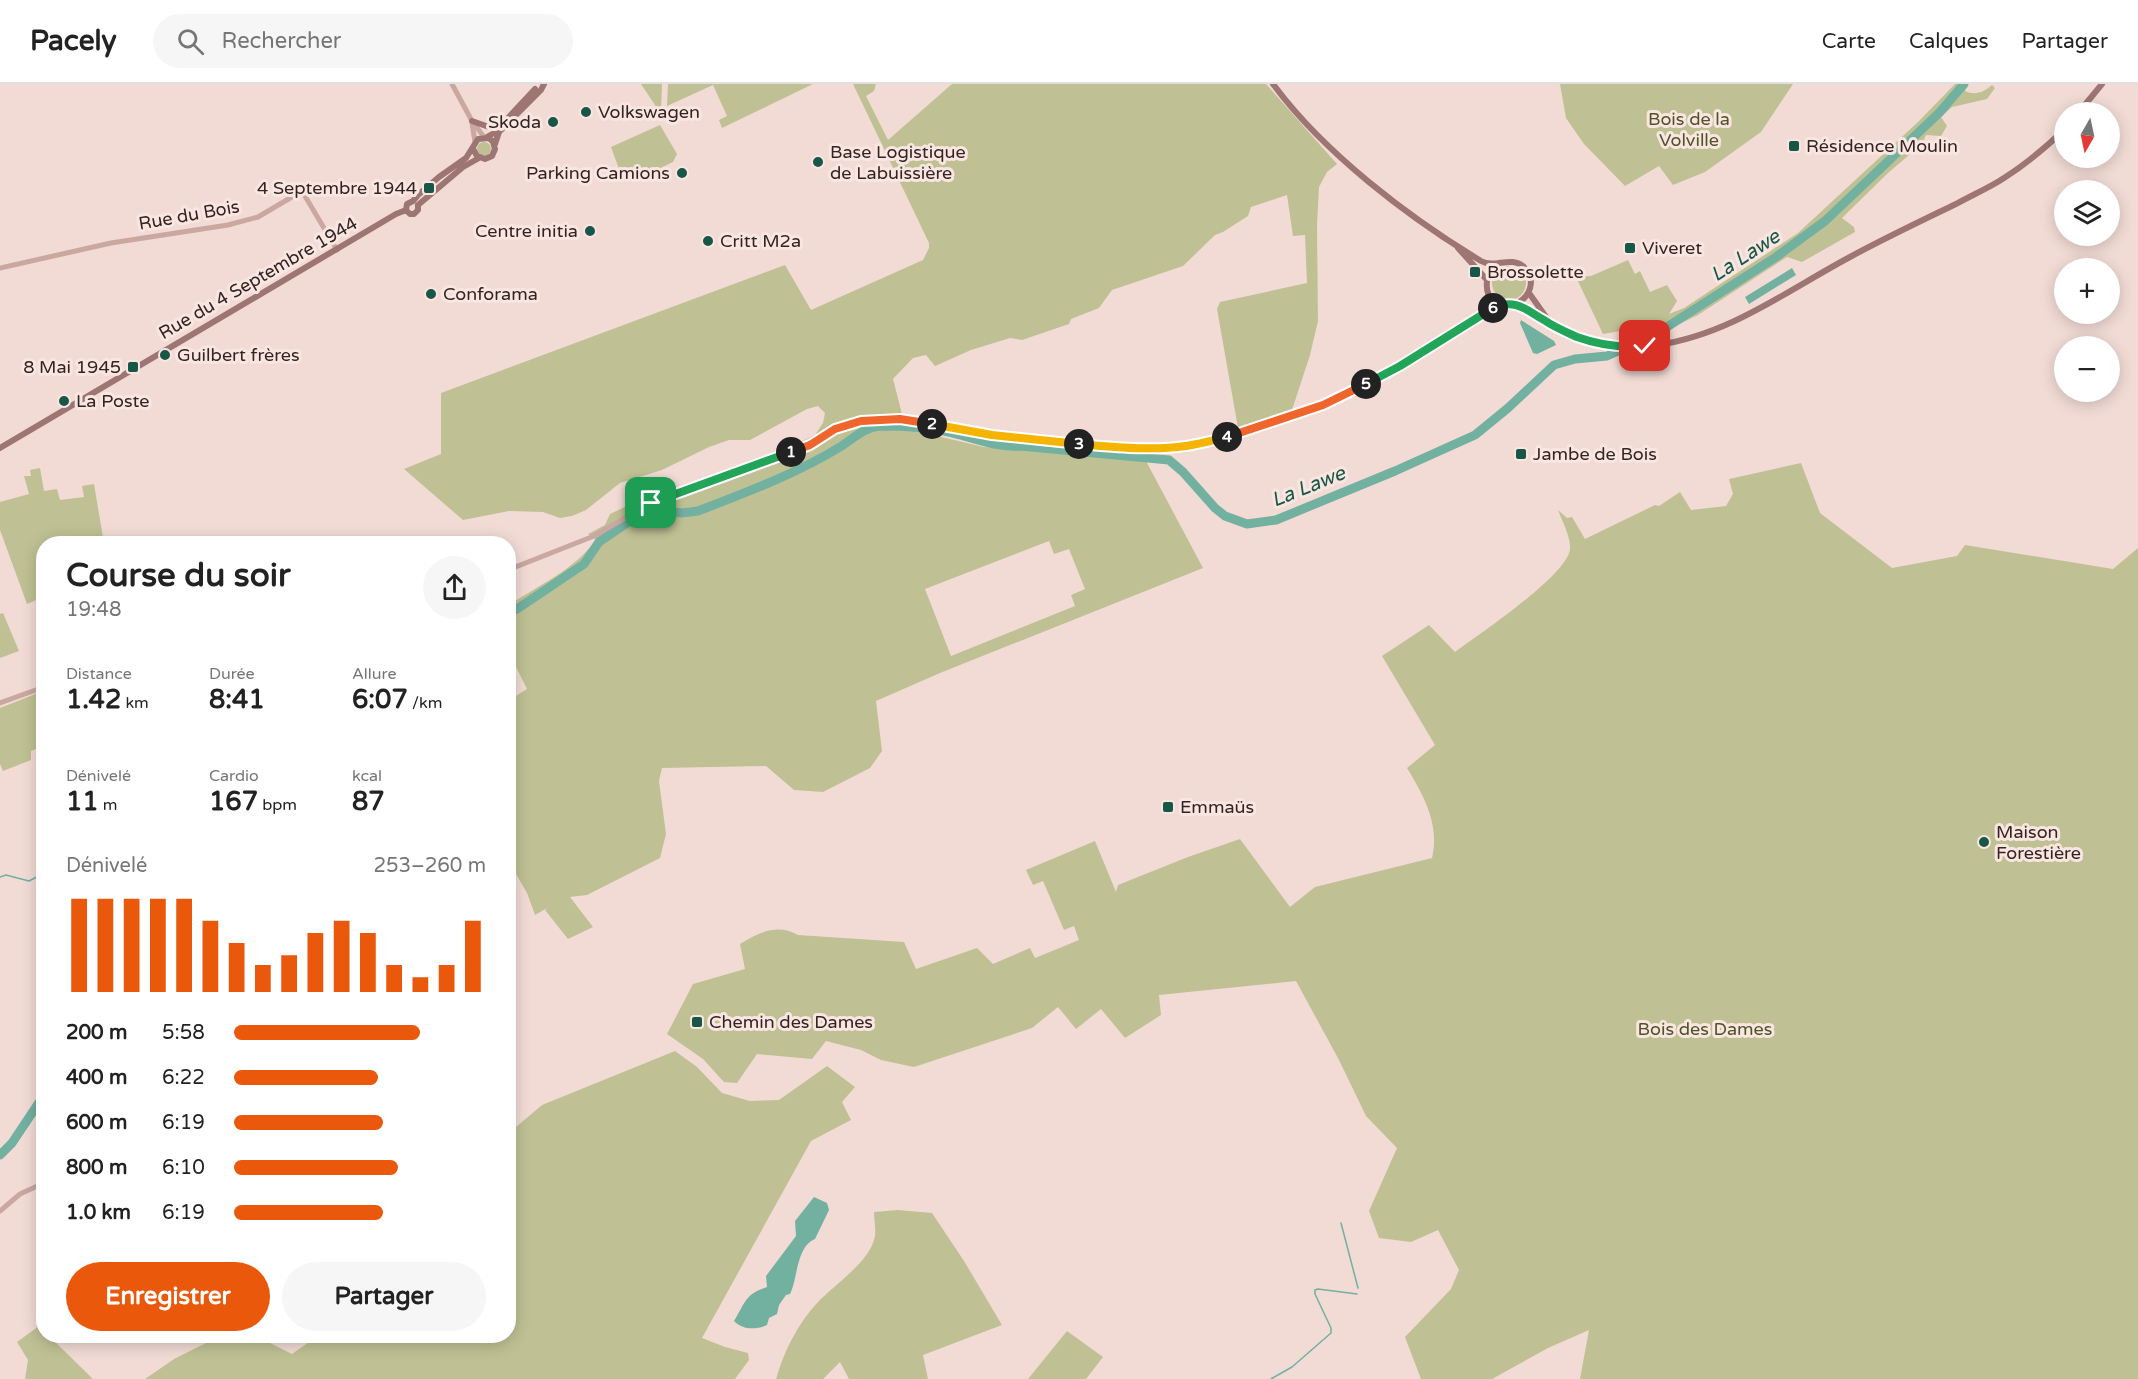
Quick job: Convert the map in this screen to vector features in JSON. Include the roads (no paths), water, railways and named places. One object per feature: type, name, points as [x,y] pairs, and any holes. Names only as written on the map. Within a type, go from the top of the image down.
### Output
[{"type":"main road","points":[[509,114],[494,133],[474,145],[466,158],[418,195],[416,203],[418,210],[414,214],[406,210],[407,204],[416,203],[463,167],[479,158],[487,159],[492,156],[499,132],[543,84]]},
{"type":"main road","points":[[472,121],[485,126],[494,126],[543,84]]},
{"type":"main road","points":[[1273,84],[1303,121],[1355,170],[1453,243],[1486,263],[1512,261],[1524,267],[1531,281],[1529,293],[1515,305]]},
{"type":"main road","points":[[2087,102],[2102,84]]},
{"type":"main road","points":[[485,137],[495,144]]},
{"type":"main road","points":[[1499,263],[1491,270],[1487,280],[1488,292],[1496,301],[1527,308],[1551,324],[1576,336],[1612,345],[1634,347],[1659,345],[1699,336],[1724,326],[1851,256],[1986,188],[2021,166],[2054,138]]},
{"type":"main road","points":[[474,145],[479,158]]},
{"type":"main road","name":"Rue du 4 Septembre 1944","points":[[3,446],[406,210]]},
{"type":"main road","points":[[1453,243],[1487,280]]},
{"type":"main road","points":[[1529,293],[1551,324]]},
{"type":"street","points":[[452,84],[472,121],[485,137]]},
{"type":"street","points":[[472,121],[474,145]]},
{"type":"street","name":"Rue du Bois","points":[[0,268],[111,243],[228,225],[258,217],[302,191],[338,249]]},
{"type":"street","points":[[1476,318],[1486,303],[1488,292]]},
{"type":"street","points":[[516,567],[579,543],[636,510],[810,445],[835,429],[861,421],[900,419],[992,435],[1133,448],[1188,446],[1239,434],[1323,405],[1400,366],[1476,318],[1503,304]]},
{"type":"street","points":[[0,703],[36,690]]},
{"type":"street","points":[[0,1211],[20,1194],[36,1187]]},
{"type":"water","points":[[1792,268],[1796,275],[1749,304],[1745,297]]},
{"type":"water","points":[[1521,320],[1554,341],[1556,345],[1537,354],[1533,353],[1520,323]]},
{"type":"water","points":[[814,1197],[827,1203],[829,1210],[815,1239],[804,1249],[790,1294],[786,1295],[779,1305],[777,1314],[769,1318],[767,1325],[750,1328],[737,1324],[734,1321],[746,1300],[767,1287],[766,1276],[796,1236],[795,1221]]},
{"type":"waterway","name":"La Lawe","points":[[516,609],[584,564],[599,542],[643,512],[698,511],[789,474],[823,457],[864,431],[880,426],[936,430],[1000,445],[1169,460],[1225,516],[1247,524],[1276,520],[1475,435],[1554,365],[1575,359],[1607,356],[1656,334],[1776,257],[1825,221],[1939,113],[1964,84]]},
{"type":"waterway","points":[[0,877],[6,875],[29,881],[36,877]]},
{"type":"waterway","name":"La Lawe","points":[[0,1155],[12,1143],[36,1107]]},
{"type":"waterway","points":[[1341,1223],[1358,1288]]},
{"type":"waterway","points":[[1271,1379],[1292,1367],[1331,1333],[1315,1290],[1357,1294]]},
{"type":"place","name":"Volkswagen","points":[[586,112]]},
{"type":"place","name":"Skoda","points":[[553,122]]},
{"type":"place","name":"Résidence Moulin","points":[[1794,146]]},
{"type":"place","name":"Base Logistique de Labuissière","points":[[818,162]]},
{"type":"place","name":"Parking Camions","points":[[682,173]]},
{"type":"place","name":"4 Septembre 1944","points":[[429,188]]},
{"type":"place","name":"Centre initia","points":[[590,231]]},
{"type":"place","name":"Critt M2a","points":[[708,241]]},
{"type":"place","name":"Viveret","points":[[1630,248]]},
{"type":"place","name":"Brossolette","points":[[1475,272]]},
{"type":"place","name":"Conforama","points":[[431,294]]},
{"type":"place","name":"Guilbert frères","points":[[165,355]]},
{"type":"place","name":"8 Mai 1945","points":[[133,367]]},
{"type":"place","name":"La Poste","points":[[64,401]]},
{"type":"place","name":"Jambe de Bois","points":[[1521,454]]},
{"type":"place","name":"Emmaüs","points":[[1168,807]]},
{"type":"place","name":"Maison Forestière","points":[[1984,842]]},
{"type":"place","name":"Chemin des Dames","points":[[697,1022]]},
{"type":"park label","name":"Bois de la Volville","points":[[1689,129]]},
{"type":"park label","name":"Bois des Dames","points":[[1705,1029]]}]
